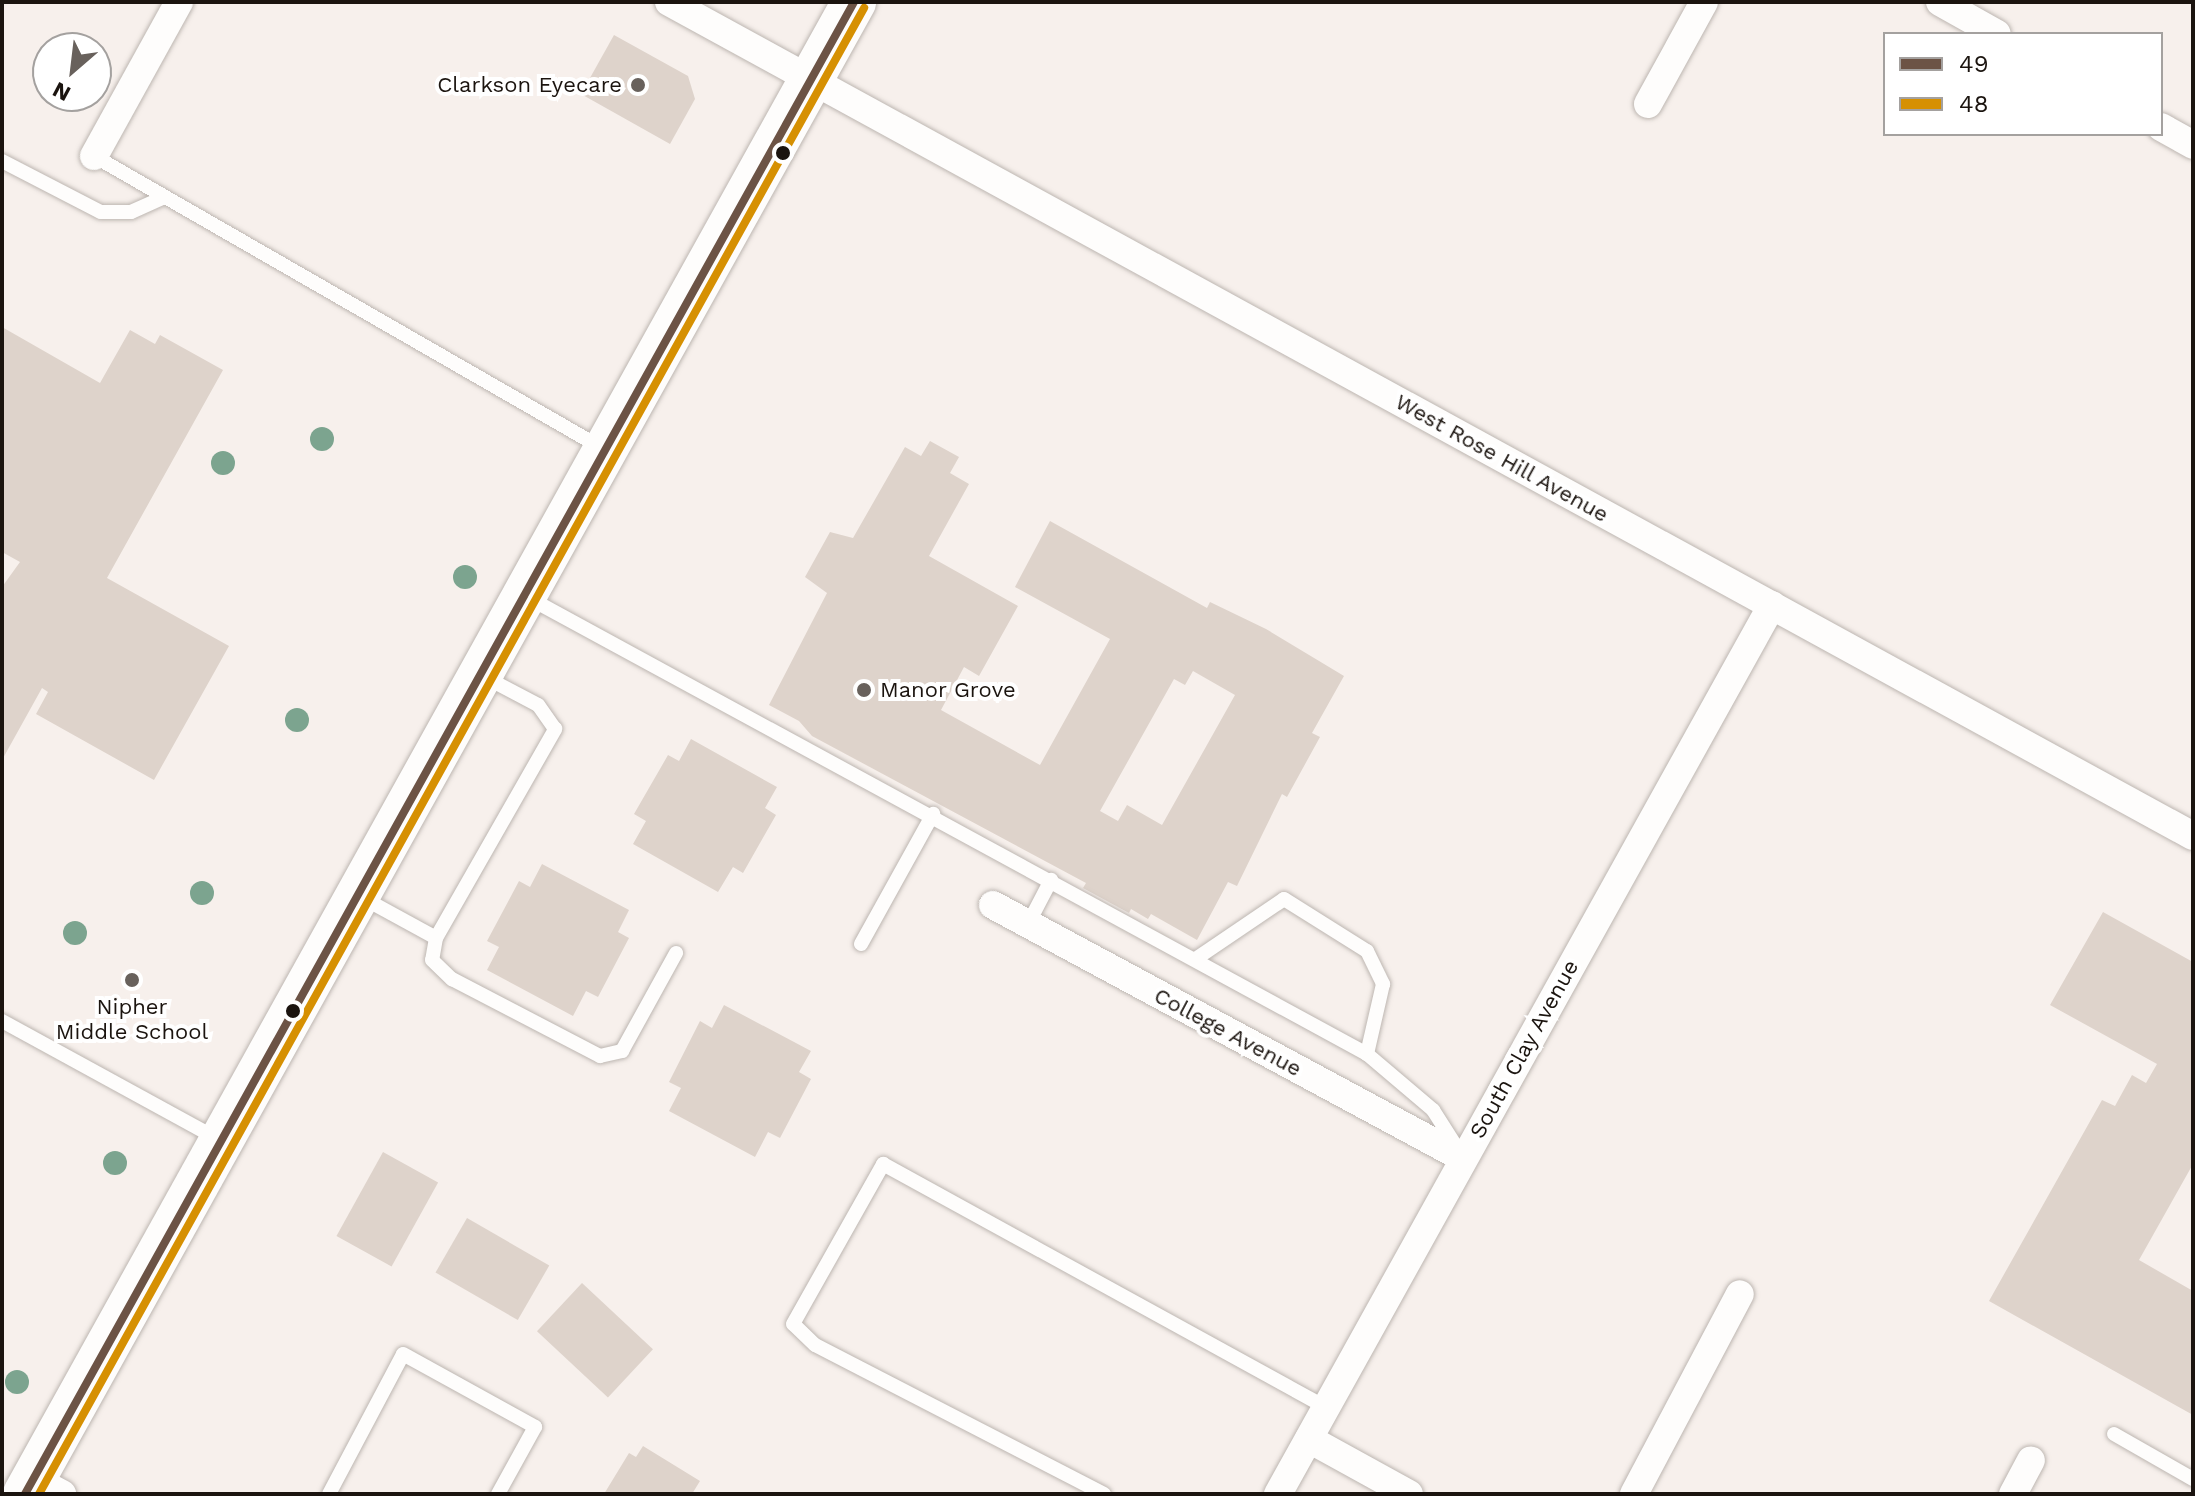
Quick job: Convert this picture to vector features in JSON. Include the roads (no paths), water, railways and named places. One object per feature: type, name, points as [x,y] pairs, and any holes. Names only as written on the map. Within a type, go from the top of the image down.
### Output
[{"type":"main road","points":[[40,1489],[221,1141],[355,894],[854,2]]},
{"type":"street","points":[[94,156],[179,2]]},
{"type":"street","name":"West Rose Hill Avenue","points":[[669,2],[2193,836]]},
{"type":"street","points":[[1648,104],[1704,2]]},
{"type":"street","points":[[1940,2],[1993,32]]},
{"type":"street","points":[[2163,128],[2193,145]]},
{"type":"street","name":"South Clay Avenue","points":[[1278,1494],[1772,605]]},
{"type":"street","name":"College Avenue","points":[[993,905],[1463,1158]]},
{"type":"street","points":[[1634,1494],[1740,1294]]},
{"type":"street","points":[[1309,1439],[1409,1494]]},
{"type":"street","points":[[2013,1494],[2031,1460]]},
{"type":"lane","points":[[94,156],[605,449]]},
{"type":"lane","points":[[2,161],[101,212],[131,212],[165,197]]},
{"type":"lane","points":[[523,595],[627,656],[933,814],[1367,1054],[1433,1110],[1463,1158]]},
{"type":"lane","points":[[480,674],[538,705],[555,729],[436,938],[432,960],[452,979],[600,1056],[622,1051],[676,953]]},
{"type":"lane","points":[[861,944],[933,814]]},
{"type":"lane","points":[[1028,924],[1051,880]]},
{"type":"lane","points":[[355,894],[436,938]]},
{"type":"lane","points":[[1197,958],[1284,899],[1367,951],[1383,984],[1367,1054]]},
{"type":"lane","points":[[2,1021],[221,1141]]},
{"type":"lane","points":[[1104,1494],[815,1345],[793,1324],[883,1164],[1327,1408]]},
{"type":"lane","points":[[329,1494],[403,1354],[535,1427],[498,1494]]},
{"type":"lane","points":[[2114,1434],[2193,1479]]},
{"type":"place","name":"Clarkson Eyecare","points":[[638,85]]},
{"type":"place","name":"Manor Grove","points":[[864,690]]},
{"type":"place","name":"Nipher Middle School","points":[[132,980]]}]
